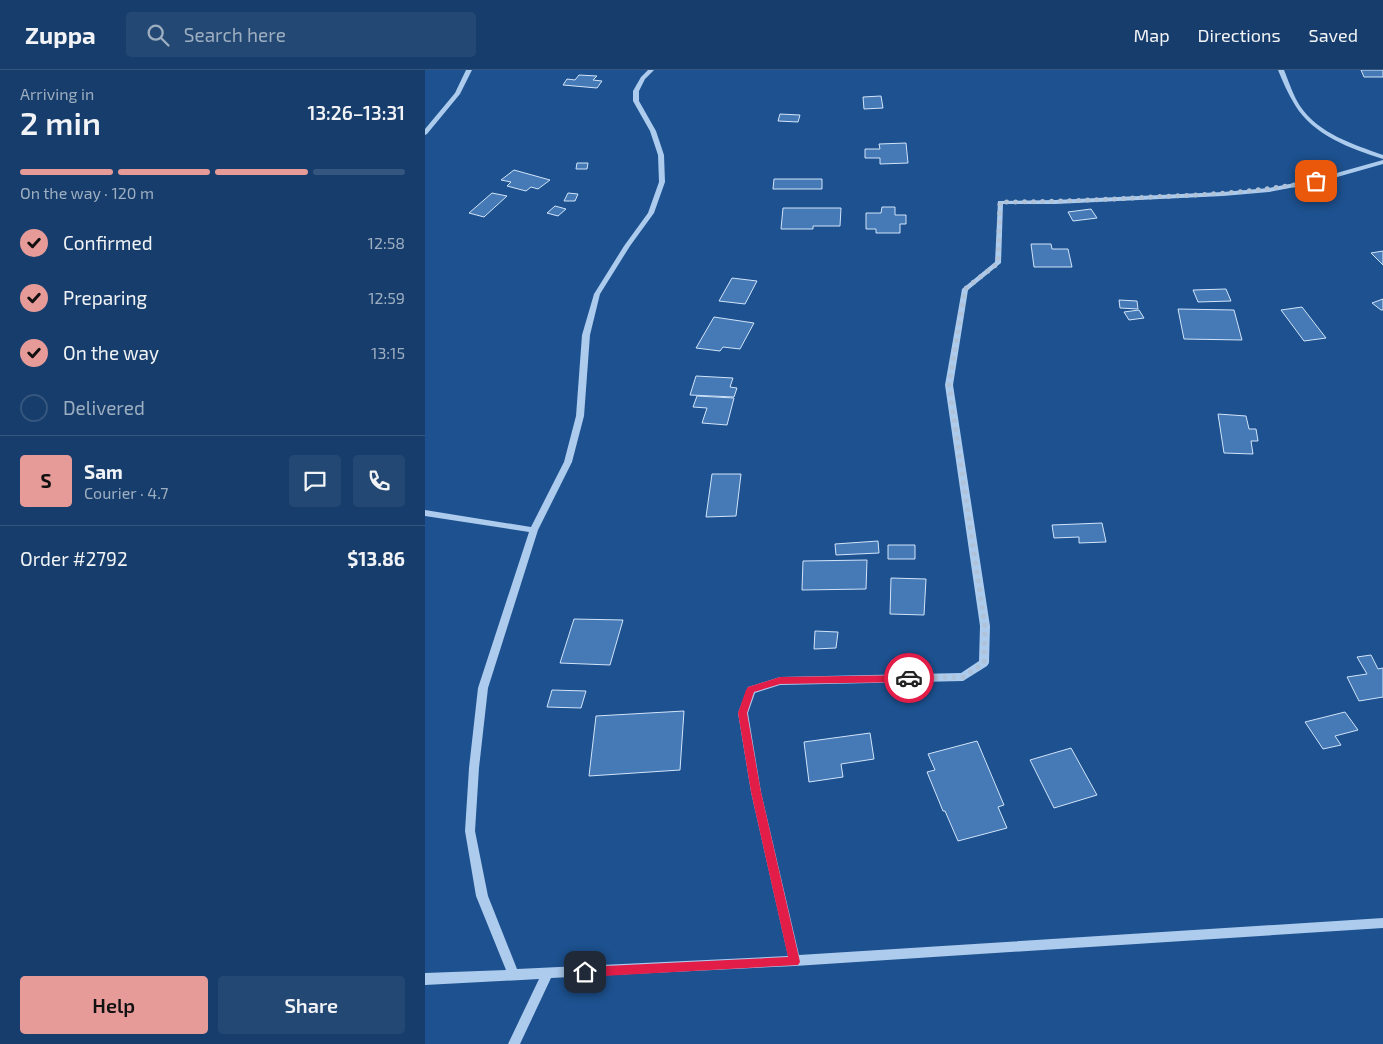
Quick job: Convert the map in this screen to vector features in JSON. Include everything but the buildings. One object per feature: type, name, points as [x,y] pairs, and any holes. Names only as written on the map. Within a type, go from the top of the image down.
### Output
[{"type":"street","points":[[425,133],[458,93],[469,70]]},
{"type":"street","points":[[514,976],[483,896],[470,831],[474,768],[483,688],[534,530],[568,462],[580,416],[586,335],[597,294],[627,246],[651,213],[662,182],[661,155],[653,131],[636,101],[636,91],[643,78],[651,70]]},
{"type":"street","points":[[1281,70],[1297,106],[1315,127],[1337,140],[1383,157]]},
{"type":"street","points":[[795,962],[756,792],[743,713],[751,690],[780,680],[963,677],[984,663],[985,626],[949,385],[965,289],[998,263],[1000,202],[1223,194],[1269,190],[1316,181],[1383,162]]},
{"type":"street","points":[[425,513],[534,530]]},
{"type":"street","points":[[425,979],[795,962],[1383,923]]},
{"type":"street","points":[[514,1044],[547,974]]},
{"type":"way so far","points":[[909,678],[963,677],[984,663],[985,626],[962,461],[949,385],[965,289],[998,263],[1000,202],[1055,202],[1223,194],[1269,190],[1316,181]]},
{"type":"route","points":[[585,972],[795,962],[756,792],[743,713],[751,690],[780,680],[909,678]]}]
